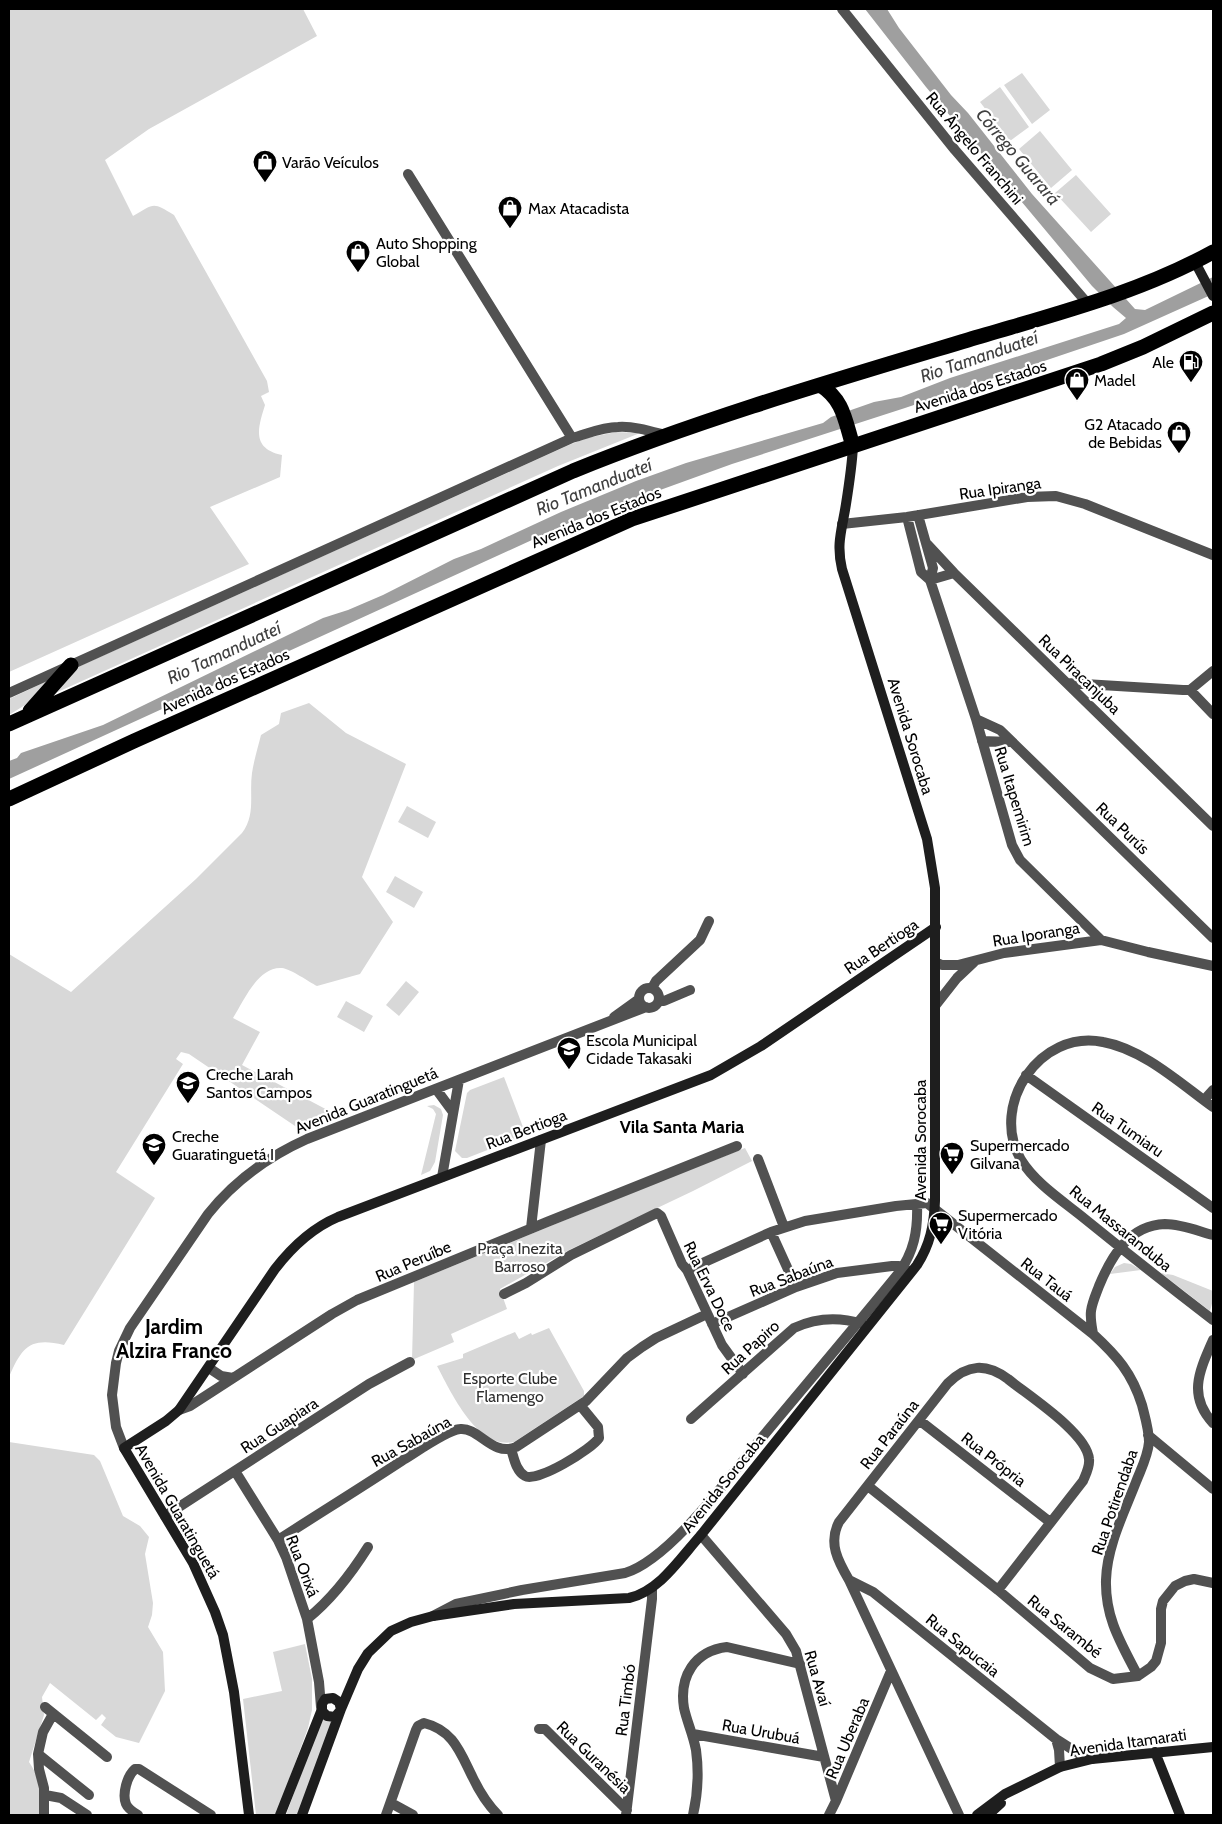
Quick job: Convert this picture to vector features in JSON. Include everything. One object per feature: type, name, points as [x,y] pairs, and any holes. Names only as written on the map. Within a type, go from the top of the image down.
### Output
[{"type":"highway","points":[[9,724],[573,471],[667,435],[820,385],[1092,303],[1198,268],[1213,252]]},
{"type":"highway","name":"Avenida dos Estados","points":[[9,799],[134,741],[632,519],[851,440],[1101,364],[1143,347],[1213,313]]},
{"type":"highway","points":[[820,385],[828,390],[839,402],[851,440]]},
{"type":"highway","points":[[27,715],[70,665]]},
{"type":"street","name":"Rua Ângelo Franchini","points":[[842,9],[971,169],[1092,303]]},
{"type":"street","points":[[408,174],[572,438]]},
{"type":"street","points":[[1198,268],[1213,296]]},
{"type":"street","points":[[9,693],[572,438],[606,428],[618,427],[635,427],[667,435]]},
{"type":"street","name":"Avenida Sorocaba","points":[[302,1815],[352,1684],[364,1659],[382,1638],[391,1631],[411,1622],[433,1616],[514,1604],[629,1598],[640,1595],[652,1588],[665,1576],[701,1534],[907,1270],[921,1259],[928,1245],[935,1210],[935,888],[927,839],[838,552],[846,505],[851,440]]},
{"type":"street","name":"Rua Ipiranga","points":[[842,524],[907,517],[1026,498],[1056,496],[1085,504],[1213,555]]},
{"type":"street","name":"Rua Itapemirim","points":[[918,515],[932,568],[930,580],[976,719],[1014,852],[1028,869],[1101,940],[1213,966]]},
{"type":"street","name":"Rua Itapemirim","points":[[907,517],[921,572],[930,580]]},
{"type":"street","name":"Rua Piracanjuba","points":[[926,543],[954,573],[1213,826]]},
{"type":"street","points":[[930,580],[954,573]]},
{"type":"street","points":[[1068,683],[1190,690],[1213,672]]},
{"type":"street","points":[[1190,690],[1213,714]]},
{"type":"street","name":"Rua Purús","points":[[976,719],[1000,730],[1010,742],[1101,827],[1213,938]]},
{"type":"street","points":[[982,740],[1010,742]]},
{"type":"street","points":[[652,988],[656,981],[700,940],[709,921]]},
{"type":"street","name":"Rua Bertioga","points":[[179,1410],[275,1268],[292,1249],[314,1230],[332,1220],[711,1075],[762,1046],[936,927]]},
{"type":"street","name":"Rua Iporanga","points":[[936,962],[949,966],[958,965],[1004,953],[1101,940]]},
{"type":"street","name":"Rua Iporanga","points":[[935,1006],[957,978],[976,960]]},
{"type":"street","points":[[644,988],[652,988],[658,993],[659,1000],[654,1007],[646,1008],[642,1006],[639,999],[641,991],[644,988]]},
{"type":"street","points":[[659,1000],[664,1001],[690,990]]},
{"type":"street","name":"Avenida Guaratinguetá","points":[[607,1022],[639,999]]},
{"type":"street","name":"Avenida Guaratinguetá","points":[[249,1815],[234,1692],[223,1635],[206,1589],[124,1448],[116,1427],[112,1406],[112,1385],[119,1351],[130,1328],[218,1202],[253,1169],[284,1149],[341,1125],[646,1008]]},
{"type":"street","name":"Rua Massaranduba","points":[[1213,1107],[1155,1065],[1117,1045],[1102,1041],[1073,1041],[1059,1046],[1039,1060],[1026,1075],[1016,1095],[1012,1125],[1021,1159],[1037,1180],[1213,1320]]},
{"type":"street","name":"Rua Tumiaru","points":[[1026,1075],[1213,1208]]},
{"type":"street","points":[[442,1178],[459,1080]]},
{"type":"street","points":[[436,1088],[453,1112]]},
{"type":"street","points":[[1204,1100],[1213,1090]]},
{"type":"street","points":[[531,1228],[541,1140]]},
{"type":"street","name":"Rua Peruíbe","points":[[124,1448],[166,1421],[179,1410],[190,1406],[350,1304],[531,1228],[737,1146]]},
{"type":"street","points":[[758,1159],[784,1227]]},
{"type":"street","points":[[687,1270],[784,1227],[820,1218],[917,1204],[917,1231],[907,1270]]},
{"type":"street","name":"Rua Tauá","points":[[917,1204],[927,1204],[1094,1334]]},
{"type":"street","name":"Rua Erva Doce","points":[[504,1294],[526,1283],[571,1255],[654,1213],[658,1213],[722,1345],[743,1374]]},
{"type":"street","points":[[1094,1334],[1091,1310],[1095,1296],[1107,1266],[1120,1247],[1132,1236],[1143,1229],[1164,1224],[1173,1224],[1213,1235]]},
{"type":"street","points":[[772,1232],[796,1287]]},
{"type":"street","name":"Rua Sabaúna","points":[[712,1324],[796,1287],[837,1274],[853,1270],[892,1266],[907,1270]]},
{"type":"street","points":[[580,1405],[600,1431],[600,1438],[591,1447],[559,1467],[528,1477],[525,1476],[518,1469],[511,1449],[580,1405],[627,1358],[642,1347],[707,1314]]},
{"type":"street","name":"Rua Papiro","points":[[691,1419],[790,1331],[802,1324],[826,1320],[863,1325]]},
{"type":"street","name":"Avenida Sorocaba","points":[[433,1616],[456,1604],[522,1590],[625,1573],[648,1562],[667,1546],[698,1514],[863,1325]]},
{"type":"street","name":"Rua Potirendaba","points":[[1094,1334],[1127,1370],[1138,1392],[1148,1434],[1147,1455],[1112,1545],[1106,1579],[1109,1616],[1138,1676]]},
{"type":"street","points":[[1213,1340],[1200,1368],[1198,1387],[1201,1404],[1213,1423]]},
{"type":"street","name":"Rua Guapiara","points":[[165,1516],[369,1384],[410,1362]]},
{"type":"street","name":"Rua Paraúna","points":[[959,1815],[837,1558],[834,1534],[839,1522],[948,1383],[962,1371],[982,1367],[998,1372],[1074,1431],[1083,1442],[1090,1458],[1090,1465],[1083,1481],[998,1590]]},
{"type":"street","points":[[209,1368],[221,1376],[233,1378]]},
{"type":"street","name":"Rua Própria","points":[[919,1420],[1050,1522]]},
{"type":"street","name":"Rua Sabaúna","points":[[278,1540],[423,1448],[455,1430],[467,1430],[493,1446],[511,1449]]},
{"type":"street","points":[[1148,1434],[1213,1489]]},
{"type":"street","name":"Rua Orixá","points":[[236,1471],[278,1540],[286,1557],[307,1619],[322,1708]]},
{"type":"street","name":"Rua Sarambé","points":[[868,1486],[998,1590],[1090,1668],[1114,1679],[1138,1676]]},
{"type":"street","name":"Rua Avaí","points":[[701,1534],[786,1634],[796,1651],[836,1801]]},
{"type":"street","points":[[307,1619],[316,1612],[350,1575],[368,1547]]},
{"type":"street","points":[[1138,1676],[1156,1661],[1160,1643],[1161,1609],[1163,1600],[1169,1592],[1175,1586],[1194,1579],[1213,1583]]},
{"type":"street","name":"Rua Sapucaia","points":[[849,1580],[873,1592],[1056,1739],[1081,1755],[1092,1759]]},
{"type":"street","name":"Rua Timbó","points":[[626,1813],[652,1588]]},
{"type":"street","points":[[693,1815],[698,1787],[693,1734],[684,1710],[683,1690],[688,1673],[696,1660],[717,1648],[727,1647],[800,1664]]},
{"type":"street","name":"Rua Uberaba","points":[[829,1815],[891,1671]]},
{"type":"street","name":"Rua Orixá","points":[[319,1682],[332,1698]]},
{"type":"street","name":"Avenida Sorocaba","points":[[332,1698],[344,1692],[352,1684]]},
{"type":"street","points":[[280,1815],[322,1708],[326,1699],[332,1698],[339,1702],[341,1710],[337,1716],[330,1717],[325,1715],[322,1708]]},
{"type":"street","points":[[44,1707],[107,1758]]},
{"type":"street","points":[[44,1815],[45,1795],[38,1754],[43,1732],[53,1714]]},
{"type":"street","points":[[386,1815],[416,1730],[420,1724],[430,1725],[458,1746],[485,1800],[498,1815]]},
{"type":"street","name":"Rua Guranésia","points":[[539,1729],[545,1729],[626,1813]]},
{"type":"street","name":"Rua Urubuá","points":[[693,1734],[824,1757]]},
{"type":"street","points":[[1056,1739],[1060,1767]]},
{"type":"street","name":"Avenida Itamarati","points":[[976,1815],[996,1799],[1060,1767],[1092,1759],[1213,1747]]},
{"type":"street","points":[[1155,1752],[1180,1815]]},
{"type":"street","points":[[38,1754],[89,1795]]},
{"type":"street","points":[[138,1815],[129,1808],[125,1798],[130,1774],[135,1769],[139,1769],[197,1812],[211,1815]]},
{"type":"street","name":"Avenida Itamarati","points":[[988,1815],[1021,1786]]},
{"type":"street","points":[[45,1795],[61,1798],[86,1815]]},
{"type":"street","points":[[390,1803],[412,1815]]},
{"type":"green space","points":[[9,9],[303,9],[317,36],[149,129],[105,160],[133,216],[153,206],[157,206],[174,215],[267,381],[269,392],[261,396],[265,405],[260,422],[259,436],[265,447],[272,452],[282,455],[280,477],[210,507],[249,564],[9,672]]},
{"type":"green space","points":[[1022,73],[1050,110],[1032,124],[1004,85]]},
{"type":"green space","points":[[1000,87],[1029,127],[1010,141],[980,102]]},
{"type":"green space","points":[[1040,131],[1072,170],[1051,188],[1019,149]]},
{"type":"green space","points":[[1076,175],[1111,214],[1091,232],[1055,193]]},
{"type":"green space","points":[[616,432],[640,433],[558,466],[51,695],[70,673],[80,666],[569,445],[587,438]]},
{"type":"green space","points":[[45,682],[25,705],[9,715],[9,699]]},
{"type":"green space","points":[[309,703],[346,733],[406,764],[362,877],[393,922],[360,974],[317,986],[286,969],[273,969],[259,978],[233,1018],[260,1032],[242,1065],[335,1114],[298,1128],[189,1054],[181,1052],[176,1059],[183,1064],[116,1172],[155,1198],[64,1345],[43,1342],[29,1347],[18,1358],[9,1377],[9,954],[71,992],[196,879],[242,833],[251,812],[252,773],[261,735],[279,724],[281,713]]},
{"type":"green space","points":[[407,806],[436,822],[428,838],[398,822]]},
{"type":"green space","points":[[395,876],[423,892],[414,908],[386,892]]},
{"type":"green space","points":[[406,981],[419,992],[399,1016],[386,1005]]},
{"type":"green space","points":[[346,1001],[373,1016],[364,1032],[337,1017]]},
{"type":"green space","points":[[504,1077],[526,1135],[467,1158],[462,1158],[455,1151],[467,1093],[470,1090]]},
{"type":"green space","points":[[434,1105],[441,1109],[443,1115],[435,1162],[430,1171],[421,1175],[436,1114],[433,1109],[427,1106]]},
{"type":"green space","name":"Praça Inezita Barroso","points":[[745,1148],[752,1161],[571,1249],[500,1289],[507,1309],[451,1334],[454,1342],[412,1360],[414,1282]]},
{"type":"green space","points":[[1124,1263],[1131,1264],[1141,1270],[1110,1274],[1115,1267]]},
{"type":"green space","points":[[1161,1273],[1173,1275],[1213,1291],[1210,1311]]},
{"type":"green space","name":"Esporte Clube Flamengo","points":[[549,1328],[584,1391],[584,1396],[514,1442],[501,1442],[488,1437],[467,1417],[437,1366],[463,1358],[463,1354],[515,1332],[519,1339],[531,1333],[532,1335]]},
{"type":"green space","points":[[9,1442],[94,1455],[100,1461],[123,1516],[140,1526],[149,1537],[145,1554],[153,1603],[148,1627],[163,1652],[165,1691],[139,1743],[116,1737],[101,1725],[106,1718],[102,1714],[96,1720],[50,1683],[42,1697],[44,1715],[29,1762],[40,1788],[39,1815],[9,1815]]},
{"type":"green space","points":[[305,1644],[312,1679],[312,1710],[308,1728],[276,1815],[256,1815],[243,1699],[282,1691],[273,1652]]},
{"type":"green space","points":[[322,1717],[333,1721],[298,1815],[286,1815]]},
{"type":"shaded area","points":[[865,9],[887,9],[899,28],[951,95],[968,113],[1032,194],[1135,309],[1145,310],[1213,277],[1213,294],[1124,334],[732,464],[569,523],[9,779],[9,761],[17,758],[21,753],[103,725],[323,618],[383,595],[454,559],[636,481],[686,463],[823,423],[831,417],[874,402],[901,397],[950,378],[1119,324],[1126,318],[1092,286],[926,87]]},
{"type":"place","name":"Varão Veículos","points":[[265,183]]},
{"type":"place","name":"Max Atacadista","points":[[510,229]]},
{"type":"place","name":"Auto Shopping Global","points":[[358,273]]},
{"type":"place","name":"Ale","points":[[1191,383]]},
{"type":"place","name":"Madel","points":[[1077,401]]},
{"type":"place","name":"G2 Atacado de Bebidas","points":[[1179,454]]},
{"type":"place","name":"Escola Municipal Cidade Takasaki","points":[[569,1070]]},
{"type":"place","name":"Creche Larah Santos Campos","points":[[188,1104]]},
{"type":"place","name":"Creche Guaratinguetá I","points":[[154,1166]]},
{"type":"place","name":"Supermercado Gilvana","points":[[952,1175]]},
{"type":"place","name":"Supermercado Vitória","points":[[941,1245]]},
{"type":"district","name":"Vila Santa Maria","points":[[682,1127]]},
{"type":"district","name":"Jardim Alzira Franco","points":[[174,1339]]},
{"type":"water label","name":"Córrego Guarará","points":[[1018,157]]},
{"type":"water label","name":"Rio Tamanduateí","points":[[979,357]]},
{"type":"water label","name":"Rio Tamanduateí","points":[[594,487]]},
{"type":"water label","name":"Rio Tamanduateí","points":[[224,653]]}]
